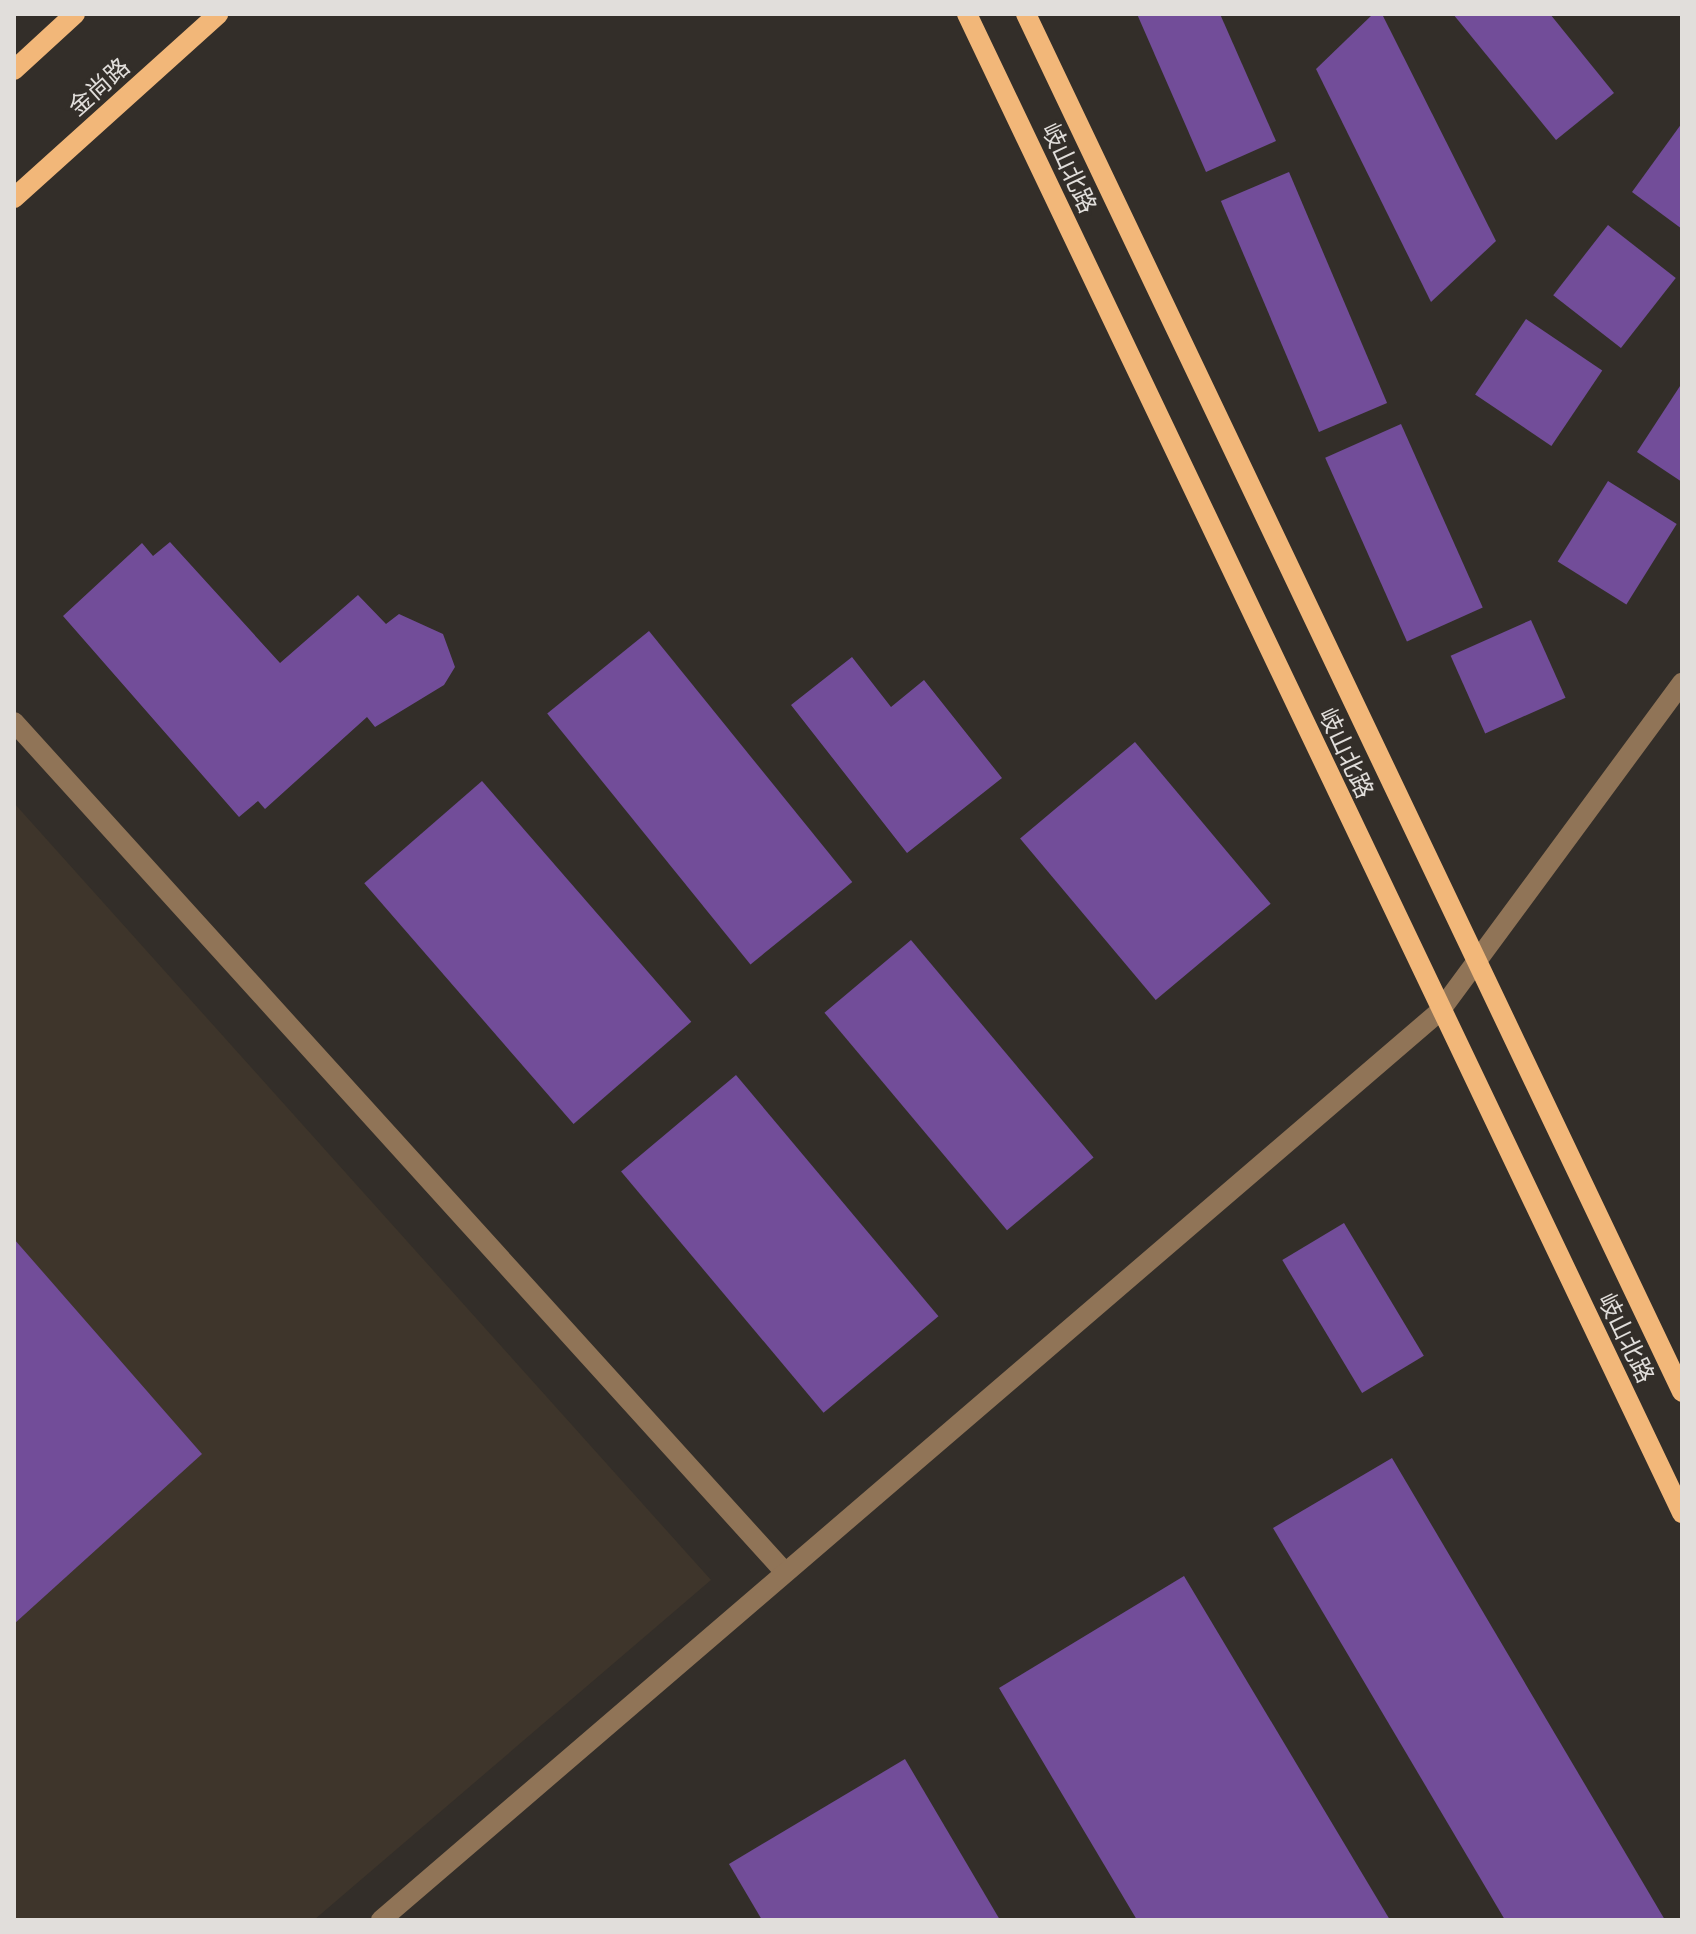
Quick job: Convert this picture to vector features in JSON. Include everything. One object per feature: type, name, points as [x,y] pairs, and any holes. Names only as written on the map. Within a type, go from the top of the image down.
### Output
[{"type":"main road","points":[[14,70],[75,14]]},
{"type":"main road","name":"金尚路","points":[[14,198],[218,14]]},
{"type":"main road","name":"岐山北路","points":[[967,14],[1682,1513]]},
{"type":"main road","name":"岐山北路","points":[[1026,14],[1475,969],[1682,1392]]},
{"type":"street","points":[[381,1920],[782,1569],[1440,1011],[1475,969],[1682,683]]},
{"type":"street","points":[[14,722],[782,1569]]},
{"type":"shaded area","points":[[14,803],[711,1580],[314,1920],[14,1920]]},
{"type":"building","points":[[1137,14],[1220,14],[1276,141],[1206,172]]},
{"type":"building","points":[[1373,14],[1382,14],[1496,241],[1431,302],[1316,69]]},
{"type":"building","points":[[1453,14],[1550,14],[1614,93],[1556,140]]},
{"type":"building","points":[[1682,123],[1682,229],[1632,192]]},
{"type":"building","points":[[1289,172],[1387,403],[1319,432],[1221,201]]},
{"type":"building","points":[[1608,225],[1676,278],[1621,348],[1553,295]]},
{"type":"building","points":[[1526,319],[1602,370],[1551,446],[1475,394]]},
{"type":"building","points":[[1682,383],[1682,482],[1637,452]]},
{"type":"building","points":[[1401,424],[1483,608],[1407,641],[1325,458]]},
{"type":"building","points":[[1608,481],[1677,524],[1626,604],[1558,562]]},
{"type":"building","points":[[170,542],[280,663],[358,595],[386,624],[399,614],[443,634],[455,667],[444,685],[375,727],[367,717],[265,809],[258,801],[239,817],[63,616],[142,543],[153,556]]},
{"type":"building","points":[[1531,620],[1566,698],[1485,733],[1451,656]]},
{"type":"building","points":[[649,631],[852,882],[750,964],[547,713]]},
{"type":"building","points":[[852,657],[891,707],[924,680],[1002,778],[907,853],[791,705]]},
{"type":"building","points":[[1135,742],[1271,904],[1156,1000],[1020,838]]},
{"type":"building","points":[[482,781],[691,1022],[574,1124],[364,883]]},
{"type":"building","points":[[911,940],[1094,1158],[1007,1230],[824,1013]]},
{"type":"building","points":[[736,1075],[938,1316],[824,1413],[621,1171]]},
{"type":"building","points":[[1344,1223],[1424,1356],[1362,1393],[1282,1260]]},
{"type":"building","points":[[14,1239],[202,1454],[14,1624]]},
{"type":"building","points":[[1392,1458],[1665,1920],[1505,1920],[1273,1528]]},
{"type":"building","points":[[1184,1576],[1390,1920],[1137,1920],[999,1688]]},
{"type":"building","points":[[905,1759],[1000,1920],[762,1920],[729,1864]]}]
